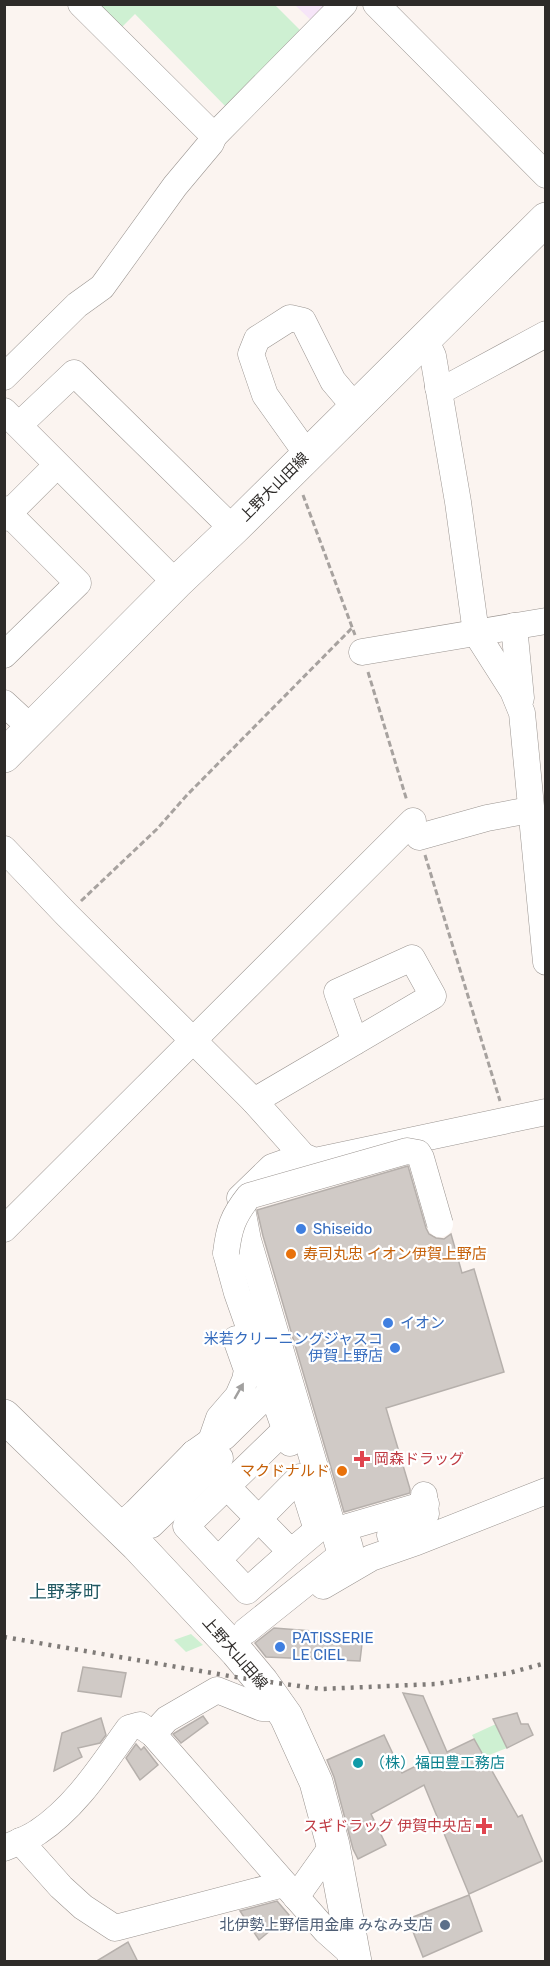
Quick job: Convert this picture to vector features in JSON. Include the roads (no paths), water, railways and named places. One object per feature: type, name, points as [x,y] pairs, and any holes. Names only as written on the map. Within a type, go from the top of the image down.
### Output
[{"type":"main road","name":"上野大山田線","points":[[4,756],[176,583],[546,219]]},
{"type":"main road","name":"上野大山田線","points":[[4,1416],[242,1641],[286,1716],[316,1782],[333,1845],[354,1958]]},
{"type":"street","points":[[81,4],[214,136]]},
{"type":"street","points":[[4,376],[77,305],[102,287],[214,136],[344,4]]},
{"type":"street","points":[[376,4],[546,175]]},
{"type":"street","points":[[298,463],[265,395],[250,354],[257,339],[290,318],[303,321],[333,381],[355,407]]},
{"type":"street","points":[[438,387],[448,387],[546,334]]},
{"type":"street","points":[[425,339],[433,356],[458,502],[476,633],[513,691],[522,713]]},
{"type":"street","points":[[176,583],[12,418],[74,373],[233,529]]},
{"type":"street","points":[[4,655],[78,583],[6,513],[57,465]]},
{"type":"street","points":[[362,652],[546,621]]},
{"type":"street","points":[[514,626],[546,962]]},
{"type":"street","points":[[4,703],[31,728]]},
{"type":"street","points":[[4,1230],[193,1041],[416,829],[530,810]]},
{"type":"street","points":[[4,849],[254,1101],[303,1156],[315,1161],[546,1112]]},
{"type":"street","points":[[254,1101],[354,1042]]},
{"type":"street","points":[[303,1156],[272,1167],[240,1198],[248,1240],[278,1398],[316,1530],[247,1591],[186,1526],[212,1465],[219,1418],[238,1396],[247,1370],[226,1307],[228,1232],[236,1212],[249,1196],[407,1151],[418,1154],[421,1158],[440,1224]]},
{"type":"street","points":[[226,1253],[237,1293],[278,1398],[345,1551]]},
{"type":"street","points":[[151,1525],[278,1398]]},
{"type":"street","points":[[212,1465],[291,1552]]},
{"type":"street","points":[[119,1527],[136,1512],[212,1465]]},
{"type":"street","points":[[218,1560],[300,1477]]},
{"type":"street","points":[[242,1641],[329,1582],[372,1558],[546,1491]]},
{"type":"street","points":[[242,1641],[345,1551],[410,1529],[418,1524],[426,1514],[425,1499],[344,1528],[345,1551]]},
{"type":"street","points":[[153,1734],[167,1719],[217,1690],[262,1708],[277,1703]]},
{"type":"street","points":[[333,1845],[290,1891],[115,1928],[83,1907],[12,1845],[37,1833],[52,1822],[78,1797],[129,1728],[140,1725],[153,1734],[290,1891],[354,1958]]},
{"type":"railway","points":[[4,1637],[241,1678],[321,1689],[435,1684],[509,1673],[546,1663]]},
{"type":"place","name":"Shiseido","points":[[301,1229]]},
{"type":"place","name":"寿司丸忠 イオン伊賀上野店","points":[[291,1254]]},
{"type":"place","name":"イオン","points":[[388,1323]]},
{"type":"place","name":"米若クリーニングジャスコ 伊賀上野店","points":[[395,1348]]},
{"type":"place","name":"岡森ドラッグ","points":[[362,1459]]},
{"type":"place","name":"マクドナルド","points":[[342,1471]]},
{"type":"place","name":"PATISSERIE LE CIEL","points":[[280,1647]]},
{"type":"place","name":"（株）福田豊工務店","points":[[358,1763]]},
{"type":"place","name":"スギドラッグ 伊賀中央店","points":[[484,1826]]},
{"type":"place","name":"北伊勢上野信用金庫 みなみ支店","points":[[445,1925]]},
{"type":"district","name":"上野茅町","points":[[65,1592]]}]
